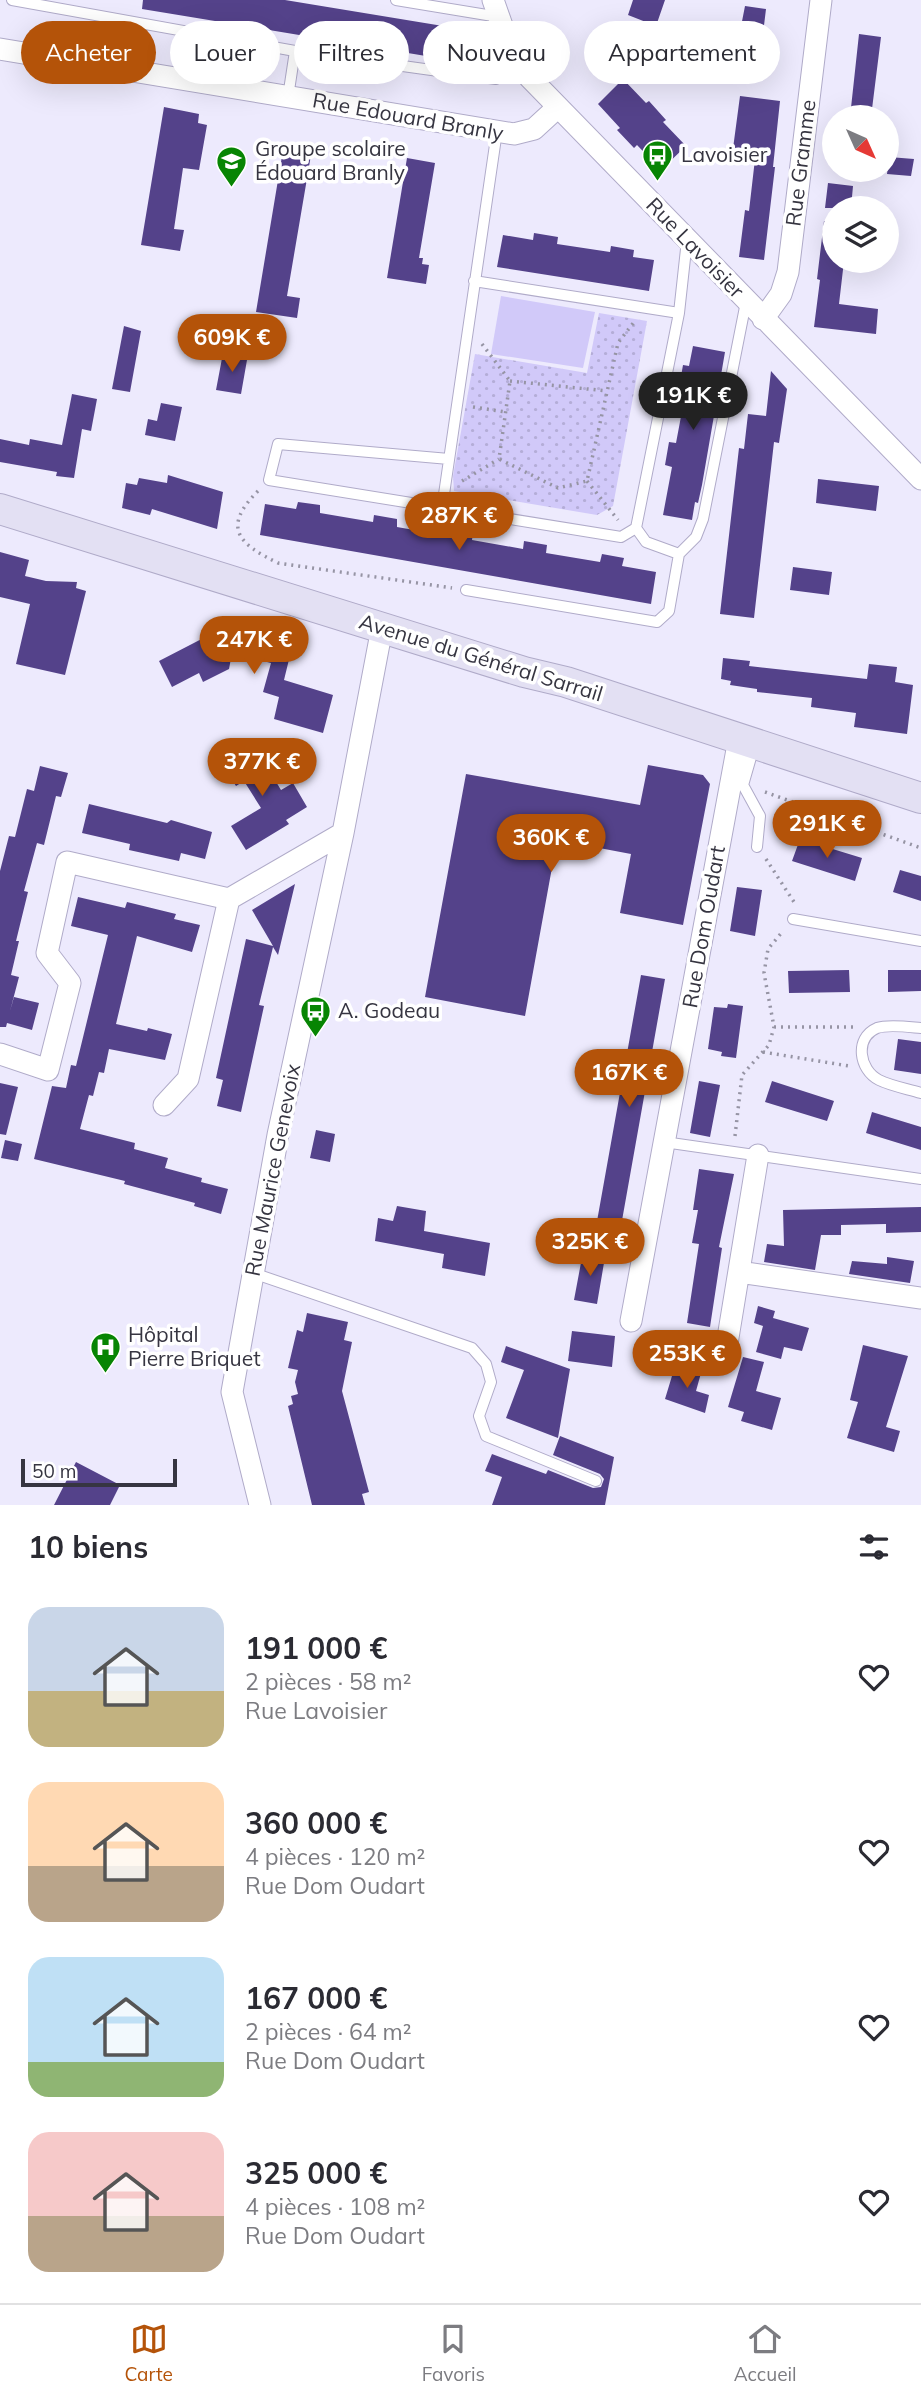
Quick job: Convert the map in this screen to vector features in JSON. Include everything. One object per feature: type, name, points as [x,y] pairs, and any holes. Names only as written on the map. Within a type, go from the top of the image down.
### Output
[{"type":"main road","name":"Avenue du Général Sarrail","points":[[0,509],[524,672],[566,682],[921,798]]},
{"type":"street","name":"Rue Gramme","points":[[764,319],[781,294],[788,272],[821,0]]},
{"type":"street","name":"Rue Edouard Branly","points":[[0,49],[514,134],[534,129],[558,107]]},
{"type":"street","name":"Rue Lavoisier","points":[[537,84],[746,302],[921,479]]},
{"type":"street","name":"Rue Maurice Genevoix","points":[[260,1505],[232,1392],[278,1135],[382,628]]},
{"type":"street","name":"Rue Dom Oudart","points":[[631,1321],[664,1142],[746,741]]},
{"type":"street","points":[[0,1054],[48,1070],[70,983],[47,953],[67,862],[229,899],[342,833]]},
{"type":"street","points":[[164,1105],[187,1079],[229,899]]},
{"type":"street","points":[[724,1362],[758,1155]]},
{"type":"street","points":[[739,1272],[921,1298]]},
{"type":"lane","points":[[12,0],[294,51]]},
{"type":"lane","points":[[396,0],[496,9]]},
{"type":"lane","points":[[288,97],[294,58]]},
{"type":"lane","points":[[442,508],[497,131]]},
{"type":"lane","points":[[449,459],[278,444],[269,480],[621,537],[632,530],[680,313],[687,240]]},
{"type":"lane","points":[[474,281],[680,313]]},
{"type":"lane","points":[[466,590],[657,622],[669,611],[679,554],[696,537],[704,519],[746,302]]},
{"type":"lane","points":[[632,530],[646,542],[679,554]]},
{"type":"lane","points":[[746,741],[743,785],[760,816],[757,847]]},
{"type":"lane","points":[[793,919],[921,941]]},
{"type":"lane","points":[[921,1028],[879,1027],[866,1037],[861,1051],[865,1068],[878,1080],[921,1093]]},
{"type":"lane","points":[[664,1142],[921,1179]]},
{"type":"lane","points":[[253,1273],[472,1348],[486,1364],[491,1382],[479,1416],[486,1436],[596,1481]]},
{"type":"path","points":[[587,481],[618,343],[646,307]]},
{"type":"path","points":[[444,493],[499,458],[506,412],[510,381],[468,326]]},
{"type":"path","points":[[510,381],[607,391]]},
{"type":"path","points":[[456,405],[506,412]]},
{"type":"path","points":[[499,458],[558,488],[587,481]]},
{"type":"path","points":[[269,480],[246,503],[237,521],[239,535],[253,551],[278,563],[466,590]]},
{"type":"path","points":[[587,481],[632,530]]},
{"type":"path","points":[[743,785],[921,848]]},
{"type":"path","points":[[733,1152],[742,1074],[769,1045],[774,1027],[764,973],[768,948],[793,919],[794,902],[757,847]]},
{"type":"path","points":[[774,1027],[879,1027]]},
{"type":"path","points":[[763,1052],[865,1068]]},
{"type":"shaded area","points":[[501,296],[595,312],[583,368],[491,354]]},
{"type":"shaded area","points":[[599,313],[647,321],[613,506],[597,515],[454,491],[453,476],[475,354],[587,373]]},
{"type":"building","points":[[143,0],[285,0],[423,23],[423,56],[409,53],[409,21],[294,21],[294,34],[280,32],[280,21],[214,21],[142,9]]},
{"type":"building","points":[[633,0],[665,0],[658,21],[643,21],[628,15]]},
{"type":"building","points":[[745,6],[766,9],[765,21],[742,21]]},
{"type":"building","points":[[859,34],[881,37],[872,105],[851,105]]},
{"type":"building","points":[[618,84],[628,84],[646,103],[649,101],[666,120],[663,122],[686,146],[661,170],[637,145],[634,148],[598,104]]},
{"type":"building","points":[[740,96],[780,101],[764,260],[739,257],[745,210],[749,211],[755,159],[732,156]]},
{"type":"building","points":[[164,107],[199,114],[198,123],[207,125],[199,170],[183,168],[174,229],[184,230],[180,251],[141,245]]},
{"type":"building","points":[[283,150],[311,155],[287,296],[300,298],[297,318],[256,312]]},
{"type":"building","points":[[407,158],[435,163],[419,258],[423,258],[422,264],[429,265],[426,284],[387,278]]},
{"type":"building","points":[[900,158],[914,159],[911,176],[900,175]]},
{"type":"building","points":[[828,183],[853,186],[852,196],[826,196]]},
{"type":"building","points":[[534,233],[558,237],[557,244],[610,252],[611,246],[634,250],[633,257],[654,260],[649,291],[497,267],[503,235],[533,240]]},
{"type":"building","points":[[822,238],[822,273],[843,273],[839,304],[878,309],[876,334],[814,327],[820,280],[817,279]]},
{"type":"building","points":[[124,326],[141,331],[130,392],[112,389]]},
{"type":"building","points":[[693,346],[725,352],[702,485],[692,520],[663,515],[672,467],[665,465],[669,442],[676,443],[686,390],[679,388],[683,365],[689,366]]},
{"type":"building","points":[[223,353],[247,360],[241,394],[216,390]]},
{"type":"building","points":[[771,371],[787,389],[779,443],[774,442],[754,618],[720,614],[739,448],[744,449],[748,414],[766,416]]},
{"type":"building","points":[[72,394],[97,399],[91,431],[82,429],[74,478],[56,476],[57,472],[0,462],[0,439],[29,445],[30,439],[62,445]]},
{"type":"building","points":[[161,403],[182,407],[175,441],[145,435],[148,419],[157,421]]},
{"type":"building","points":[[168,475],[223,492],[217,529],[152,509],[150,515],[122,508],[126,483],[137,485],[139,478],[167,483]]},
{"type":"building","points":[[818,479],[879,486],[876,511],[816,503]]},
{"type":"building","points":[[298,502],[320,505],[320,513],[373,522],[374,515],[397,519],[397,527],[448,536],[449,528],[473,532],[472,540],[523,549],[524,541],[547,545],[546,553],[600,562],[602,554],[624,558],[622,566],[656,572],[651,604],[260,535],[265,504],[296,509]]},
{"type":"building","points":[[0,552],[29,560],[25,576],[46,581],[77,582],[76,588],[86,591],[65,675],[16,664],[30,604],[0,597]]},
{"type":"building","points":[[793,567],[832,572],[829,595],[790,590]]},
{"type":"building","points":[[219,630],[230,650],[256,635],[293,643],[284,680],[333,695],[323,733],[274,719],[279,697],[263,692],[271,663],[232,653],[229,669],[203,682],[199,673],[172,687],[159,661]]},
{"type":"building","points":[[723,658],[750,661],[749,666],[867,679],[869,664],[897,667],[895,682],[913,685],[907,734],[854,727],[856,713],[811,707],[812,698],[757,692],[757,689],[730,685],[731,681],[721,679]]},
{"type":"building","points":[[253,744],[281,790],[293,783],[307,807],[286,820],[289,824],[246,850],[231,826],[261,808],[244,781],[236,786],[222,764]]},
{"type":"building","points":[[648,765],[703,775],[710,784],[683,925],[620,913],[631,854],[557,840],[525,1016],[425,997],[466,774],[640,805]]},
{"type":"building","points":[[40,766],[68,773],[61,797],[56,796],[44,845],[37,843],[24,891],[28,892],[11,975],[19,977],[10,1011],[14,997],[39,1003],[32,1030],[7,1023],[6,1027],[0,1027],[0,871],[9,836],[15,837],[27,789],[34,791]]},
{"type":"building","points":[[89,804],[167,823],[171,820],[212,832],[205,859],[181,853],[179,861],[129,850],[130,844],[82,833]]},
{"type":"building","points":[[800,839],[862,858],[855,881],[792,861]]},
{"type":"building","points":[[900,870],[921,876],[921,901],[893,892]]},
{"type":"building","points":[[295,884],[278,955],[273,947],[259,1005],[264,1006],[241,1112],[217,1106],[223,1080],[216,1078],[246,939],[273,946],[252,910]]},
{"type":"building","points":[[737,887],[762,890],[755,936],[730,931]]},
{"type":"building","points":[[78,897],[125,908],[127,902],[176,914],[174,919],[200,925],[192,952],[137,936],[116,1024],[172,1034],[165,1060],[109,1049],[104,1073],[99,1072],[93,1096],[89,1095],[80,1129],[135,1143],[134,1149],[168,1158],[165,1168],[202,1178],[201,1182],[228,1189],[221,1214],[194,1206],[195,1203],[124,1184],[125,1181],[34,1159],[52,1086],[66,1088],[71,1065],[76,1066],[108,935],[71,926]]},
{"type":"building","points":[[849,970],[850,992],[789,993],[788,971]]},
{"type":"building","points":[[888,970],[921,970],[921,991],[888,992]]},
{"type":"building","points":[[641,975],[665,979],[618,1243],[594,1238]]},
{"type":"building","points":[[728,1004],[743,1006],[736,1058],[721,1056],[722,1052],[708,1049],[714,1007],[727,1008]]},
{"type":"building","points":[[898,1039],[921,1042],[921,1074],[894,1070]]},
{"type":"building","points":[[699,1081],[720,1085],[710,1137],[690,1133]]},
{"type":"building","points":[[772,1081],[834,1101],[827,1121],[765,1102]]},
{"type":"building","points":[[0,1083],[18,1087],[6,1135],[0,1134]]},
{"type":"building","points":[[872,1112],[921,1127],[921,1150],[866,1133]]},
{"type":"building","points":[[316,1130],[335,1134],[330,1162],[310,1158]]},
{"type":"building","points":[[5,1140],[22,1144],[18,1161],[1,1158]]},
{"type":"building","points":[[699,1169],[734,1174],[719,1247],[722,1248],[710,1327],[687,1323],[699,1244],[692,1243],[698,1210],[693,1210]]},
{"type":"building","points":[[397,1206],[426,1211],[424,1231],[490,1243],[485,1276],[442,1268],[444,1254],[375,1241],[378,1218],[393,1221]]},
{"type":"building","points":[[921,1207],[921,1232],[886,1233],[886,1224],[841,1225],[841,1235],[821,1235],[815,1270],[764,1262],[767,1244],[784,1246],[783,1210]]},
{"type":"building","points":[[583,1252],[605,1257],[597,1304],[574,1300]]},
{"type":"building","points":[[887,1257],[914,1261],[910,1283],[849,1274],[852,1261],[887,1264]]},
{"type":"building","points":[[758,1306],[775,1311],[773,1318],[809,1328],[802,1351],[784,1347],[781,1359],[756,1352],[763,1326],[754,1323]]},
{"type":"building","points":[[307,1313],[348,1322],[344,1340],[352,1342],[342,1391],[369,1492],[362,1494],[365,1505],[312,1505],[288,1406],[293,1404],[291,1396],[298,1394],[295,1382],[298,1370],[288,1368],[297,1330],[303,1332]]},
{"type":"building","points":[[572,1331],[615,1336],[612,1367],[568,1361]]},
{"type":"building","points":[[863,1345],[908,1356],[886,1427],[900,1431],[894,1452],[847,1438],[858,1402],[850,1400]]},
{"type":"building","points":[[506,1346],[570,1369],[558,1438],[506,1418],[524,1370],[501,1362]]},
{"type":"building","points":[[743,1357],[764,1362],[756,1391],[781,1398],[772,1430],[741,1421],[744,1412],[728,1407]]},
{"type":"building","points":[[675,1366],[701,1373],[696,1391],[709,1395],[705,1413],[665,1399]]},
{"type":"building","points":[[560,1436],[614,1457],[605,1505],[492,1505],[502,1477],[485,1471],[492,1454],[546,1474],[548,1470],[593,1488],[601,1487],[604,1479],[600,1474],[553,1455]]},
{"type":"building","points":[[76,1462],[120,1485],[110,1505],[54,1505]]},
{"type":"place","name":"Lavoisier","points":[[658,182]]},
{"type":"place","name":"Groupe scolaire Édouard Branly","points":[[232,188]]},
{"type":"place","name":"A. Godeau","points":[[315,1038]]},
{"type":"place","name":"Hôpital Pierre Briquet","points":[[105,1374]]}]
